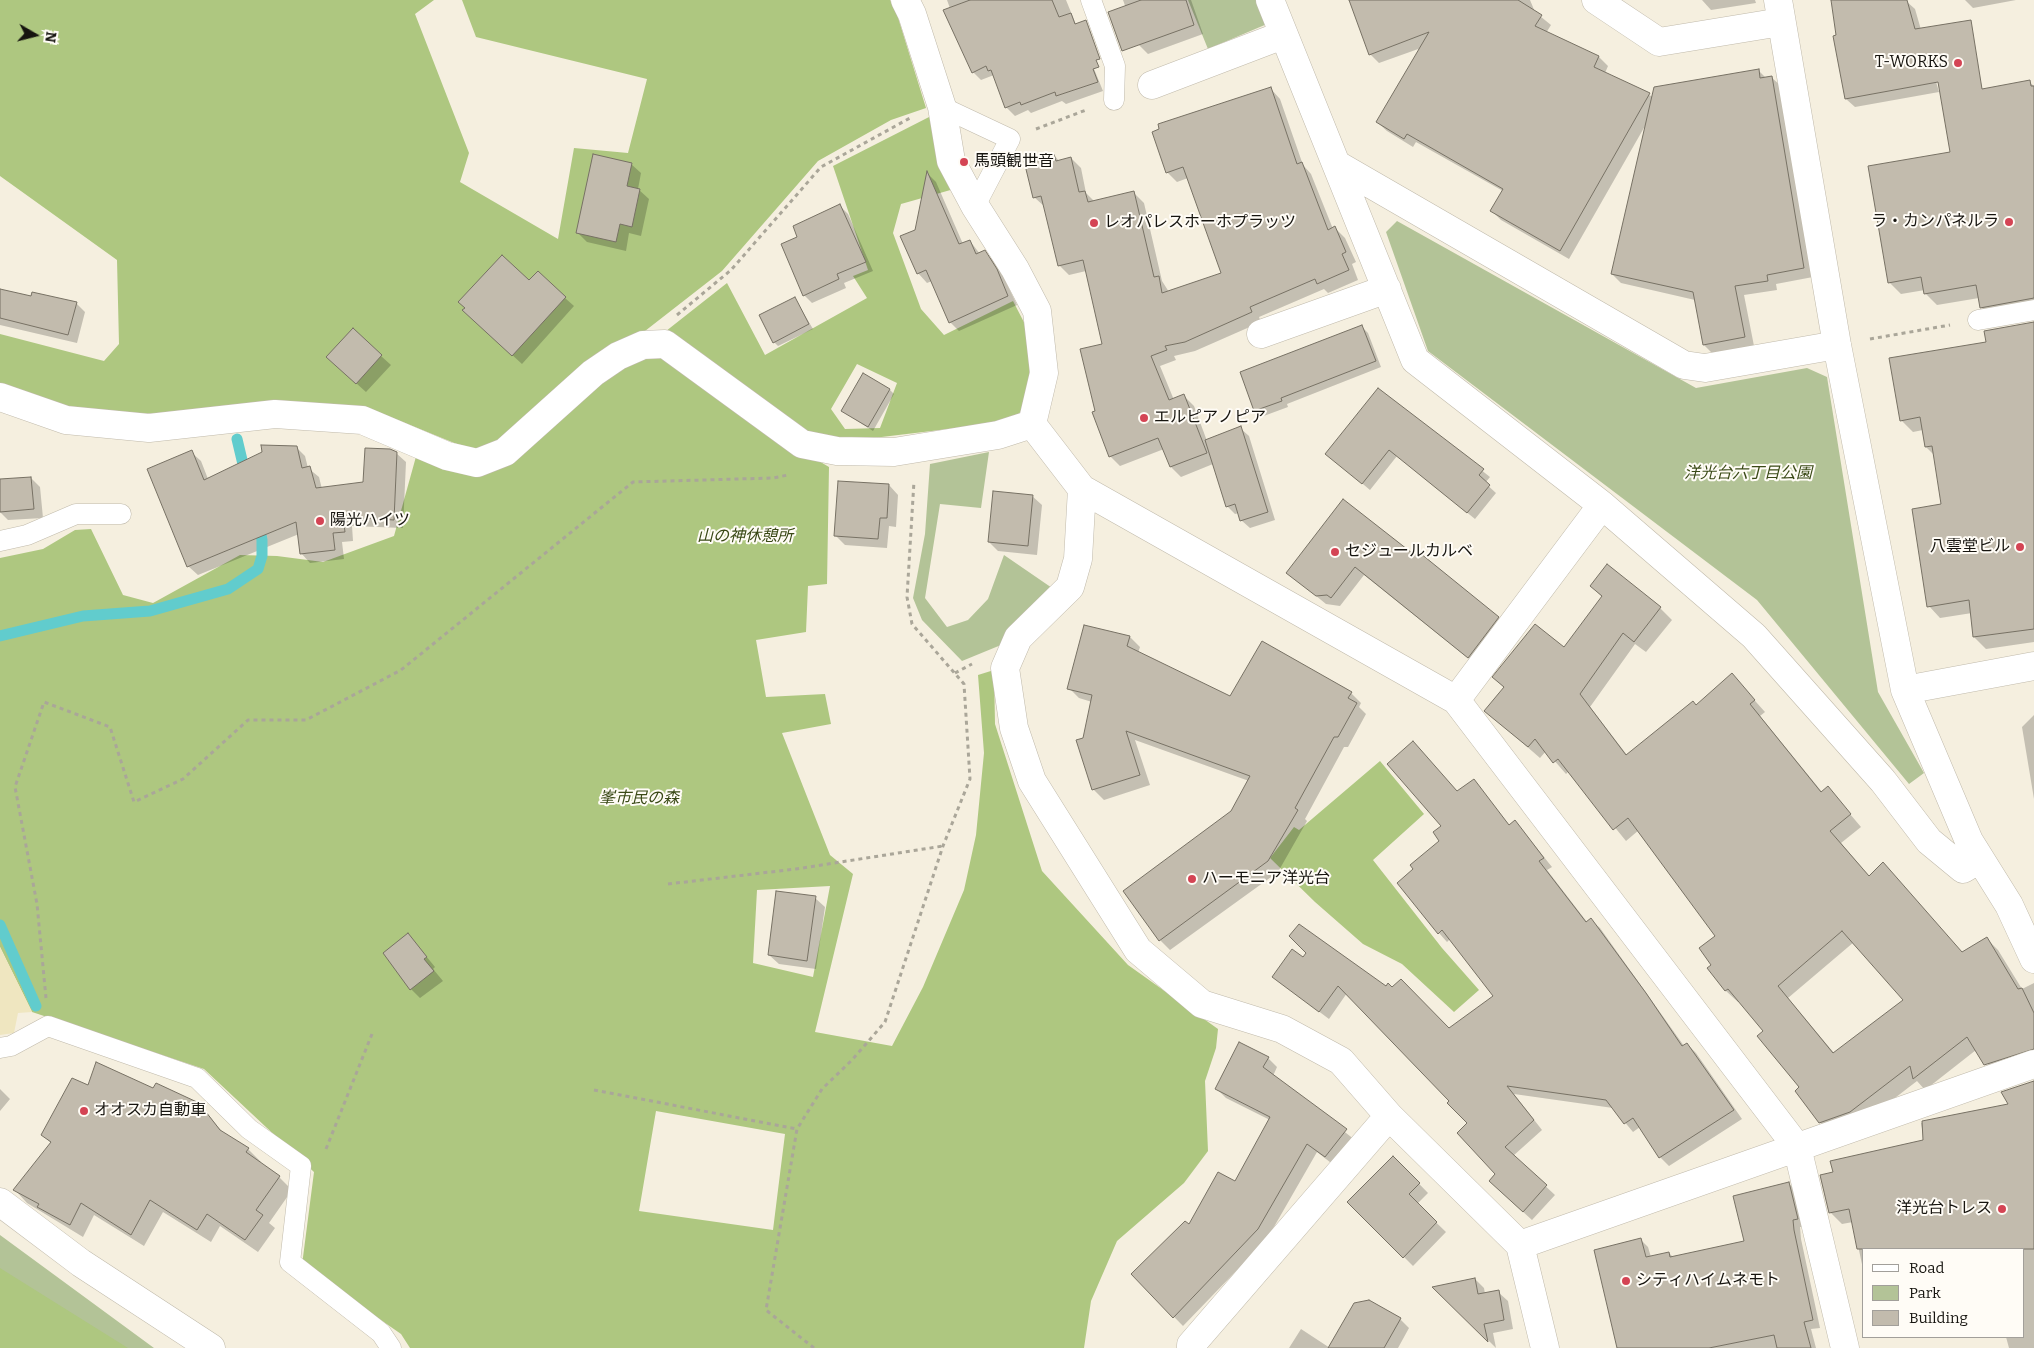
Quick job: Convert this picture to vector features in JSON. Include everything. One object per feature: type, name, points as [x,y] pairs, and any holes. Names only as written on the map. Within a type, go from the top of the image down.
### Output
[{"type":"street","points":[[905,0],[912,14],[942,107],[951,161],[975,206],[1015,269],[1037,311],[1044,373],[1032,424]]},
{"type":"street","points":[[1270,0],[1415,360],[1602,506],[1754,636],[1883,781],[1929,841],[1963,869],[1980,859]]},
{"type":"street","points":[[1596,0],[1659,42],[1780,11],[1837,345],[1905,690],[1969,841],[2009,905],[2034,959]]},
{"type":"street","points":[[1152,85],[1283,35]]},
{"type":"street","points":[[1336,164],[1684,365],[1705,368],[1837,345]]},
{"type":"street","points":[[1262,334],[1387,289]]},
{"type":"street","points":[[0,397],[66,420],[148,428],[275,414],[362,420],[447,456],[477,463],[505,452],[592,373],[618,356],[643,345],[664,344],[802,444],[837,451],[894,452],[998,435],[1032,424]]},
{"type":"street","points":[[1032,424],[1082,488],[1456,700],[1797,1147],[1845,1348]]},
{"type":"street","points":[[1082,488],[1078,559],[1070,587],[1018,638],[1005,668],[1014,728],[1032,781],[1138,950],[1202,1004],[1282,1029],[1342,1061],[1389,1116],[1520,1245],[1545,1348]]},
{"type":"street","points":[[1456,700],[1602,506]]},
{"type":"street","points":[[1905,690],[2034,666]]},
{"type":"street","points":[[1520,1245],[2034,1064]]},
{"type":"street","points":[[1191,1348],[1191,1345],[1389,1116]]},
{"type":"street","points":[[0,1202],[81,1263],[211,1348]]},
{"type":"lane","points":[[1091,0],[1115,66],[1114,100]]},
{"type":"lane","points":[[942,107],[1010,139],[975,206]]},
{"type":"lane","points":[[1978,320],[2034,310]]},
{"type":"lane","points":[[0,542],[27,535],[76,514],[121,514]]},
{"type":"lane","points":[[0,1048],[11,1046],[48,1026],[197,1078],[249,1129],[301,1166],[290,1262],[381,1333],[391,1348]]},
{"type":"path","points":[[1010,139],[1114,100]]},
{"type":"path","points":[[643,345],[730,270],[822,167],[901,121],[942,107]]},
{"type":"path","points":[[1891,335],[1924,329]]},
{"type":"path","points":[[814,1348],[766,1310],[797,1129],[822,1089],[852,1060],[885,1022],[943,846],[970,779],[964,684],[912,624],[907,597],[916,448]]},
{"type":"path","points":[[48,1026],[36,904],[15,787],[44,702],[110,727],[134,802],[183,779],[248,720],[306,720],[402,670],[634,482],[773,478],[804,473],[837,451]]},
{"type":"path","points":[[668,884],[796,869],[943,846]]},
{"type":"path","points":[[301,1166],[304,1161],[322,1160],[372,1034]]},
{"type":"path","points":[[594,1090],[797,1129]]},
{"type":"green space","points":[[0,0],[434,0],[415,14],[469,153],[460,182],[558,239],[574,148],[628,153],[647,79],[476,37],[462,0],[890,0],[896,11],[926,108],[891,120],[818,161],[722,271],[500,444],[474,451],[368,408],[280,402],[149,414],[68,409],[0,386],[0,334],[104,361],[119,344],[117,260],[0,176]]},
{"type":"green space","points":[[1188,0],[1257,0],[1267,24],[1208,49]]},
{"type":"green space","points":[[931,116],[954,189],[901,204],[893,233],[921,309],[944,335],[1013,301],[1029,332],[1030,395],[1015,421],[840,442],[811,433],[661,335],[727,283],[765,355],[867,298],[853,276],[868,270],[833,166]],"holes":[[[857,364],[897,383],[880,428],[845,429],[831,409]]]},
{"type":"green space","name":"洋光台六丁目公園","points":[[1397,221],[1696,388],[1807,368],[1827,377],[1878,692],[1924,773],[1909,784],[1757,600],[1428,351],[1386,232]]},
{"type":"green space","name":"峯市民の森","points":[[663,353],[829,467],[827,584],[808,586],[806,632],[756,640],[766,697],[825,694],[831,724],[782,733],[830,855],[853,874],[815,1032],[892,1046],[923,987],[964,890],[976,835],[984,753],[978,675],[994,670],[995,724],[1042,871],[1128,965],[1218,1029],[1216,1048],[1205,1081],[1208,1151],[1184,1183],[1117,1241],[1091,1301],[1084,1348],[410,1348],[401,1334],[302,1265],[314,1172],[204,1069],[32,1012],[0,947],[0,558],[43,549],[75,530],[91,529],[123,595],[153,603],[240,555],[277,556],[323,562],[394,536],[417,453],[479,470],[633,358]],"holes":[[[830,886],[813,977],[753,963],[757,890]],[[656,1111],[785,1134],[773,1230],[639,1211]]]},
{"type":"green space","points":[[989,452],[981,508],[940,504],[925,598],[947,627],[968,620],[988,599],[1004,555],[1055,590],[1001,645],[962,661],[922,620],[913,598],[925,534],[930,464]]},
{"type":"green space","points":[[1380,761],[1424,814],[1373,860],[1442,948],[1479,990],[1454,1012],[1402,964],[1363,944],[1315,902],[1270,858],[1294,827],[1299,830]]},
{"type":"green space","points":[[0,1235],[154,1348],[0,1348]]},
{"type":"green space","points":[[0,1268],[128,1348],[0,1348]]},
{"type":"sand","points":[[0,947],[32,1012],[18,1013],[14,1033],[0,1035]]},
{"type":"building","points":[[970,0],[1052,0],[1059,17],[1071,13],[1075,24],[1086,20],[1100,59],[1096,60],[1099,67],[1093,69],[1098,82],[1056,96],[1055,92],[1021,105],[1020,102],[1005,108],[991,70],[988,71],[986,66],[972,73],[943,10]]},
{"type":"building","points":[[1141,0],[1186,0],[1194,25],[1122,51],[1108,12]]},
{"type":"building","points":[[1349,0],[1518,0],[1542,15],[1535,26],[1599,56],[1594,67],[1650,93],[1560,251],[1490,211],[1503,189],[1407,134],[1404,139],[1376,122],[1429,32],[1369,55]]},
{"type":"building","points":[[1831,0],[1907,0],[1915,29],[1971,20],[1982,89],[2030,80],[2031,86],[2034,86],[2034,298],[1980,308],[1976,285],[1924,294],[1921,277],[1888,283],[1868,166],[1950,152],[1938,82],[1845,99],[1833,36],[1836,35]]},
{"type":"building","points":[[1759,69],[1760,78],[1772,76],[1804,268],[1767,275],[1768,281],[1735,286],[1745,337],[1703,345],[1693,292],[1611,274],[1654,87]]},
{"type":"building","points":[[1271,87],[1297,164],[1302,162],[1328,230],[1335,226],[1346,252],[1342,254],[1349,270],[1317,284],[1315,279],[1250,307],[1252,312],[1185,342],[1165,346],[1167,350],[1151,356],[1169,400],[1184,394],[1207,453],[1170,467],[1158,438],[1109,457],[1092,412],[1095,411],[1080,349],[1102,344],[1083,260],[1058,266],[1041,196],[1033,198],[1024,161],[1054,154],[1056,161],[1071,157],[1079,192],[1085,191],[1088,202],[1134,191],[1154,277],[1159,276],[1162,293],[1221,273],[1183,167],[1166,173],[1152,132],[1159,129],[1158,124]]},
{"type":"building","points":[[593,154],[632,163],[627,186],[640,189],[632,227],[620,224],[616,242],[576,233]]},
{"type":"building","points":[[927,171],[959,244],[970,240],[976,254],[985,250],[997,269],[1008,296],[949,323],[926,270],[917,274],[900,236],[915,230]]},
{"type":"building","points":[[840,204],[866,262],[837,274],[839,279],[803,296],[781,244],[797,237],[793,226]]},
{"type":"building","points":[[502,255],[529,280],[538,271],[566,297],[512,356],[462,310],[465,308],[458,302]]},
{"type":"building","points":[[0,289],[31,296],[32,292],[77,302],[68,335],[0,318]]},
{"type":"building","points":[[795,297],[809,324],[773,343],[759,315]]},
{"type":"building","points":[[2034,322],[2034,629],[1973,637],[1969,600],[1927,607],[1912,509],[1941,504],[1932,446],[1925,447],[1920,417],[1900,421],[1889,358],[1986,342],[1984,331]]},
{"type":"building","points":[[1362,325],[1376,361],[1281,398],[1282,401],[1254,411],[1240,372]]},
{"type":"building","points":[[353,328],[382,355],[356,384],[326,357]]},
{"type":"building","points":[[863,373],[890,389],[868,427],[841,411]]},
{"type":"building","points":[[1378,388],[1484,469],[1479,475],[1490,485],[1467,513],[1389,450],[1362,484],[1325,454]]},
{"type":"building","points":[[1241,426],[1268,512],[1240,521],[1235,504],[1226,507],[1205,440]]},
{"type":"building","points":[[261,445],[297,446],[302,468],[310,466],[316,488],[363,482],[365,448],[390,449],[397,452],[394,520],[343,517],[345,532],[333,533],[335,550],[300,554],[296,522],[187,567],[147,469],[192,450],[204,480],[262,452]]},
{"type":"building","points":[[31,477],[34,509],[0,512],[0,479]]},
{"type":"building","points":[[838,481],[889,484],[887,518],[880,518],[878,539],[834,536]]},
{"type":"building","points":[[993,491],[1033,495],[1028,546],[988,542]]},
{"type":"building","points":[[1343,499],[1412,553],[1415,549],[1499,617],[1468,658],[1355,567],[1331,598],[1327,595],[1316,596],[1286,573]]},
{"type":"building","points":[[1607,564],[1661,607],[1634,642],[1623,633],[1580,694],[1626,755],[1693,701],[1696,705],[1732,673],[1755,700],[1750,704],[1821,792],[1828,786],[1851,814],[1830,831],[1869,876],[1883,862],[1962,952],[1987,937],[2018,989],[2022,988],[2034,1013],[2034,1049],[1984,1065],[1967,1037],[1913,1079],[1910,1066],[1850,1112],[1819,1123],[1795,1091],[1799,1087],[1757,1036],[1763,1031],[1728,989],[1725,991],[1707,968],[1711,965],[1699,948],[1715,936],[1628,818],[1613,830],[1558,759],[1553,763],[1535,739],[1528,747],[1484,711],[1504,687],[1492,677],[1535,624],[1564,647],[1602,596],[1590,586]],"holes":[[[1842,931],[1903,1000],[1833,1053],[1778,986]]]},
{"type":"building","points":[[1084,625],[1130,636],[1127,646],[1230,696],[1262,641],[1352,692],[1348,698],[1357,703],[1338,737],[1334,737],[1295,808],[1298,810],[1268,861],[1159,941],[1123,891],[1231,811],[1250,776],[1126,731],[1140,775],[1092,790],[1076,740],[1083,738],[1092,695],[1067,689]]},
{"type":"building","points":[[1413,741],[1457,791],[1474,779],[1509,825],[1515,820],[1544,858],[1539,861],[1586,922],[1591,918],[1682,1046],[1687,1043],[1734,1110],[1659,1158],[1633,1118],[1624,1124],[1606,1100],[1507,1086],[1534,1120],[1505,1147],[1547,1185],[1523,1212],[1489,1181],[1495,1174],[1457,1133],[1467,1123],[1447,1103],[1449,1101],[1338,986],[1319,1012],[1272,977],[1292,949],[1303,957],[1306,953],[1289,936],[1299,924],[1386,986],[1388,983],[1392,987],[1401,979],[1449,1028],[1493,996],[1442,930],[1438,934],[1397,883],[1413,869],[1410,865],[1439,841],[1433,832],[1441,826],[1387,764]]},
{"type":"building","points":[[776,891],[816,896],[807,961],[768,955]]},
{"type":"building","points":[[408,933],[427,957],[424,959],[434,971],[410,990],[383,953]]},
{"type":"building","points":[[1239,1042],[1269,1057],[1263,1067],[1347,1129],[1325,1157],[1307,1144],[1258,1229],[1173,1318],[1131,1274],[1185,1221],[1189,1224],[1218,1172],[1235,1181],[1270,1117],[1215,1089]]},
{"type":"building","points":[[96,1062],[153,1088],[156,1083],[199,1103],[220,1130],[249,1148],[246,1152],[280,1176],[256,1210],[263,1215],[245,1240],[207,1214],[197,1230],[150,1200],[131,1235],[81,1203],[70,1225],[37,1207],[39,1204],[13,1190],[51,1142],[41,1135],[72,1078],[88,1085]]},
{"type":"building","points":[[2034,1081],[2034,1249],[1857,1249],[1849,1209],[1829,1213],[1820,1175],[1833,1172],[1830,1161],[1923,1140],[1922,1121],[2008,1104],[2001,1092]]},
{"type":"building","points":[[1393,1156],[1420,1183],[1409,1194],[1437,1222],[1403,1258],[1347,1202]]},
{"type":"building","points":[[1789,1182],[1798,1219],[1793,1220],[1794,1230],[1813,1320],[1804,1322],[1811,1348],[1777,1348],[1774,1335],[1709,1348],[1617,1348],[1594,1250],[1641,1238],[1646,1257],[1669,1252],[1670,1257],[1744,1241],[1733,1196]]},
{"type":"building","points":[[1475,1278],[1478,1294],[1499,1290],[1504,1320],[1484,1324],[1488,1342],[1432,1287]]},
{"type":"building","points":[[1369,1300],[1401,1318],[1384,1348],[1328,1348],[1354,1303]]},
{"type":"waterway","points":[[237,439],[246,477]]},
{"type":"waterway","points":[[0,636],[83,616],[150,611],[228,589],[258,569],[262,556],[262,540],[258,521]]},
{"type":"waterway","points":[[0,925],[36,1006]]},
{"type":"place","name":"T-WORKS","points":[[1958,63]]},
{"type":"place","name":"馬頭観世音","points":[[964,162]]},
{"type":"place","name":"ラ・カンパネルラ","points":[[2009,222]]},
{"type":"place","name":"レオパレスホーホプラッツ","points":[[1094,223]]},
{"type":"place","name":"エルピアノピア","points":[[1144,418]]},
{"type":"place","name":"陽光ハイツ","points":[[320,521]]},
{"type":"place","name":"八雲堂ビル","points":[[2020,547]]},
{"type":"place","name":"セジュールカルベ","points":[[1335,552]]},
{"type":"place","name":"ハーモニア洋光台","points":[[1192,879]]},
{"type":"place","name":"オオスカ自動車","points":[[84,1111]]},
{"type":"place","name":"洋光台トレス","points":[[2002,1209]]},
{"type":"place","name":"シティハイムネモト","points":[[1626,1281]]},
{"type":"park label","name":"山の神休憩所","points":[[745,537]]}]
